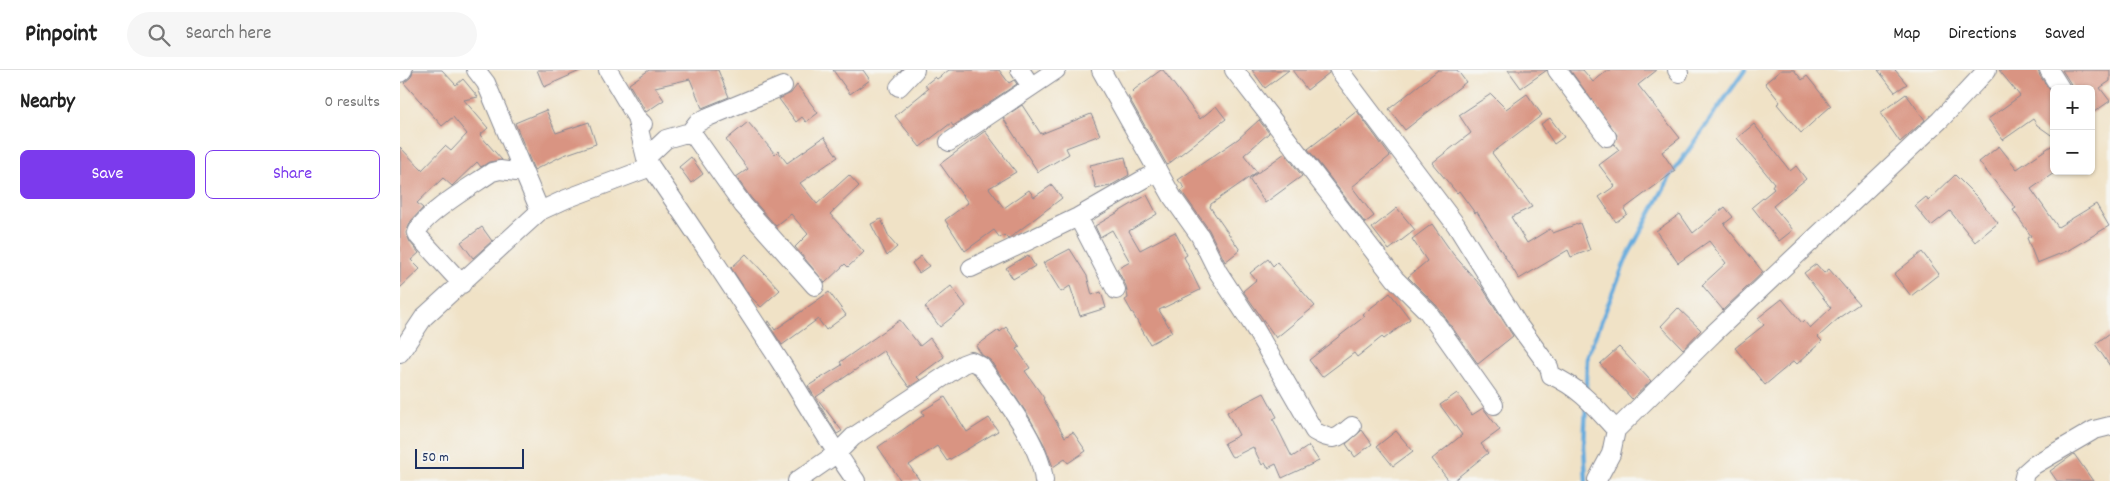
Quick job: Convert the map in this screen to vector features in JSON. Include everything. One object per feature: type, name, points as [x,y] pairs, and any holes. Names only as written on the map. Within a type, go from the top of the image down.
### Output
[{"type":"street","points":[[400,73],[403,70]]},
{"type":"street","points":[[476,70],[486,84],[540,211]]},
{"type":"street","points":[[608,70],[636,117],[649,131],[666,139]]},
{"type":"street","points":[[899,88],[915,70]]},
{"type":"street","points":[[1020,70],[1031,86]]},
{"type":"street","points":[[949,142],[1056,70]]},
{"type":"street","points":[[1101,70],[1173,198],[1200,236],[1218,272],[1254,327],[1314,431],[1331,439],[1339,437],[1352,426]]},
{"type":"street","points":[[1234,70],[1395,279],[1428,312],[1494,405]]},
{"type":"street","points":[[1339,70],[1456,225],[1519,326],[1549,367],[1551,375],[1561,379],[1584,394],[1616,430]]},
{"type":"street","points":[[1557,70],[1607,138]]},
{"type":"street","points":[[1597,480],[1611,454],[1616,430],[1714,334],[1940,120],[1987,70]]},
{"type":"street","points":[[2049,70],[2058,85]]},
{"type":"street","points":[[400,352],[424,317],[540,211],[648,162],[666,139],[690,132],[697,123],[708,117],[783,86]]},
{"type":"street","points":[[636,117],[648,162],[735,292],[813,414],[836,454],[856,481]]},
{"type":"street","points":[[690,132],[743,205],[814,286]]},
{"type":"street","points":[[462,284],[419,237],[418,229],[436,210],[492,172],[500,170],[524,173]]},
{"type":"street","points":[[971,268],[1078,217],[1158,171]]},
{"type":"street","points":[[1078,217],[1116,290]]},
{"type":"street","points":[[797,481],[836,454],[853,437],[963,364],[971,361],[981,366],[1023,425],[1043,471],[1044,481]]},
{"type":"street","points":[[2023,481],[2025,473],[2034,465],[2094,430],[2110,426]]},
{"type":"building","points":[[413,70],[442,70],[456,85],[463,79],[478,97],[464,100],[488,128],[480,135],[502,160],[489,162],[481,167],[477,162],[452,186],[443,178],[417,203],[423,208],[411,221],[406,233],[410,242],[419,253],[411,260],[420,269],[400,288],[400,147],[422,170],[445,146],[451,151],[467,134],[453,117],[442,126],[404,83],[411,77]]},
{"type":"building","points":[[537,70],[582,70],[544,87]]},
{"type":"building","points":[[649,70],[718,70],[729,97],[702,108],[690,79],[655,87],[664,100],[646,112],[629,84]]},
{"type":"building","points":[[833,70],[863,70],[870,80],[850,94]]},
{"type":"building","points":[[949,70],[999,70],[1009,83],[1014,80],[1017,84],[953,126],[951,123],[920,147],[895,116],[928,89],[925,85]]},
{"type":"building","points":[[1163,70],[1200,119],[1216,106],[1226,119],[1167,165],[1128,96]]},
{"type":"building","points":[[1252,70],[1289,70],[1265,88]]},
{"type":"building","points":[[1292,70],[1329,70],[1329,73],[1307,90]]},
{"type":"building","points":[[1438,70],[1457,70],[1466,82],[1405,130],[1389,109]]},
{"type":"building","points":[[1508,70],[1547,70],[1521,88]]},
{"type":"building","points":[[1570,70],[1583,70],[1593,82],[1608,70],[1657,70],[1638,85],[1680,138],[1662,152],[1675,171],[1624,209],[1627,214],[1616,222],[1599,197],[1615,186],[1599,165],[1619,150],[1614,144],[1617,135]]},
{"type":"building","points":[[1781,70],[1794,70],[1802,80],[1807,76],[1831,106],[1801,133],[1777,104],[1780,102],[1765,83]]},
{"type":"building","points":[[1878,70],[1895,70],[1907,84],[1895,92]]},
{"type":"building","points":[[1999,70],[2038,70],[2050,90],[2050,134],[2037,125],[2033,119],[2003,140],[1988,119],[2020,96]]},
{"type":"building","points":[[2062,70],[2110,70],[2110,81],[2100,88],[2110,101],[2095,111],[2095,85],[2071,85]]},
{"type":"building","points":[[797,85],[818,113],[806,122],[802,117],[796,122],[779,99],[791,93]]},
{"type":"building","points":[[1491,94],[1506,109],[1527,94],[1542,115],[1492,153],[1532,207],[1511,217],[1527,243],[1550,229],[1553,233],[1580,223],[1590,250],[1571,257],[1568,250],[1519,279],[1477,212],[1475,213],[1459,191],[1457,193],[1432,163],[1471,133],[1459,115]]},
{"type":"building","points":[[1906,94],[1925,120],[1900,142],[1880,113]]},
{"type":"building","points":[[1022,105],[1041,134],[1091,114],[1100,135],[1066,148],[1069,154],[1038,172],[1003,118]]},
{"type":"building","points":[[546,110],[556,133],[589,122],[596,144],[564,155],[534,170],[515,123]]},
{"type":"building","points":[[1357,111],[1390,156],[1352,187],[1374,216],[1365,223],[1308,149]]},
{"type":"building","points":[[1550,118],[1564,137],[1554,144],[1541,124]]},
{"type":"building","points":[[1259,120],[1269,133],[1244,155],[1257,172],[1211,204],[1210,207],[1240,250],[1225,262],[1209,230],[1181,191],[1185,188],[1178,180],[1238,139]]},
{"type":"building","points":[[748,122],[775,154],[778,151],[787,163],[824,137],[838,157],[800,183],[817,204],[849,175],[859,186],[830,214],[864,252],[848,267],[845,264],[825,283],[795,247],[808,234],[791,214],[776,226],[751,198],[736,177],[748,169],[726,140]]},
{"type":"building","points":[[1754,124],[1790,171],[1796,166],[1806,179],[1773,206],[1793,230],[1779,241],[1752,207],[1774,189],[1772,186],[1774,183],[1737,138]]},
{"type":"building","points":[[985,131],[1016,172],[989,188],[1004,208],[1029,190],[1034,197],[1052,185],[1062,198],[1008,239],[1004,235],[1000,238],[994,230],[965,251],[945,220],[968,203],[940,164]]},
{"type":"building","points":[[1999,146],[2017,169],[2050,147],[2051,175],[2031,189],[2058,227],[2096,204],[2109,226],[2067,251],[2037,263],[2027,238],[2031,236],[2013,210],[2016,208],[1979,162]]},
{"type":"building","points":[[1285,153],[1302,176],[1265,203],[1249,179]]},
{"type":"building","points":[[691,157],[703,174],[691,183],[679,167]]},
{"type":"building","points":[[1125,157],[1129,175],[1110,186],[1096,189],[1090,165]]},
{"type":"building","points":[[1955,175],[1977,197],[1998,223],[1975,242],[1950,211],[1931,226],[1915,206],[1926,197],[1928,201]]},
{"type":"building","points":[[1147,195],[1157,214],[1129,231],[1140,250],[1175,232],[1187,255],[1184,257],[1200,290],[1159,310],[1172,332],[1150,344],[1125,300],[1128,298],[1126,286],[1117,269],[1130,262],[1112,230],[1100,237],[1095,226]]},
{"type":"building","points":[[1725,207],[1733,217],[1724,224],[1763,272],[1723,310],[1702,285],[1726,263],[1709,241],[1678,263],[1656,231],[1680,214],[1693,233]]},
{"type":"building","points":[[1397,208],[1415,230],[1389,250],[1372,228]]},
{"type":"building","points":[[881,219],[890,239],[897,247],[887,256],[871,224]]},
{"type":"building","points":[[1432,224],[1453,254],[1482,287],[1513,336],[1478,364],[1437,306],[1408,277],[1427,261],[1412,239]]},
{"type":"building","points":[[482,227],[492,241],[473,258],[461,242]]},
{"type":"building","points":[[1070,249],[1087,276],[1092,295],[1101,292],[1106,308],[1080,316],[1070,286],[1061,292],[1043,263]]},
{"type":"building","points":[[1922,252],[1939,274],[1911,296],[1894,274]]},
{"type":"building","points":[[746,254],[780,290],[761,307],[749,295],[731,268]]},
{"type":"building","points":[[1028,255],[1035,266],[1013,279],[1006,268]]},
{"type":"building","points":[[921,256],[929,266],[919,273],[912,263]]},
{"type":"building","points":[[1268,259],[1273,266],[1277,262],[1315,306],[1276,338],[1243,291],[1256,280],[1250,273]]},
{"type":"building","points":[[1816,264],[1824,273],[1829,269],[1859,304],[1840,317],[1818,337],[1822,341],[1797,364],[1794,361],[1765,385],[1735,348],[1764,325],[1758,318],[1782,299],[1802,323],[1804,321],[1810,328],[1831,308],[1804,273]]},
{"type":"building","points":[[951,286],[966,306],[940,327],[925,307]]},
{"type":"building","points":[[829,292],[846,315],[826,330],[818,319],[782,345],[767,322],[769,321],[775,330]]},
{"type":"building","points":[[1390,293],[1410,319],[1384,339],[1382,337],[1357,357],[1354,353],[1322,377],[1309,360],[1365,316],[1363,314]]},
{"type":"building","points":[[1678,308],[1701,330],[1683,349],[1661,326]]},
{"type":"building","points":[[900,320],[920,346],[930,338],[944,357],[917,377],[920,380],[909,387],[883,351],[816,397],[842,431],[837,434],[808,386],[842,365],[840,362]]},
{"type":"building","points":[[1006,327],[1020,347],[1017,349],[1030,368],[1025,371],[1044,398],[1065,437],[1073,432],[1086,451],[1068,463],[1065,459],[1053,467],[1045,446],[1028,415],[990,360],[982,355],[976,346]]},
{"type":"building","points":[[2110,333],[2110,366],[2095,344]]},
{"type":"building","points":[[1619,347],[1651,381],[1632,399],[1600,364]]},
{"type":"building","points":[[1264,393],[1277,417],[1273,419],[1292,457],[1309,446],[1319,461],[1282,478],[1276,464],[1268,468],[1265,463],[1262,465],[1253,447],[1233,457],[1231,456],[1224,443],[1239,435],[1227,412]]},
{"type":"building","points":[[1457,393],[1472,415],[1483,408],[1500,430],[1481,444],[1488,453],[1453,481],[1449,481],[1432,459],[1462,435],[1440,405]]},
{"type":"building","points":[[945,397],[967,432],[989,418],[998,431],[947,461],[937,446],[909,465],[920,481],[901,481],[878,447],[924,415],[922,411]]},
{"type":"building","points":[[1362,430],[1372,444],[1355,457],[1346,444]]},
{"type":"building","points":[[1396,431],[1413,451],[1393,466],[1377,446]]},
{"type":"building","points":[[2074,454],[2093,481],[2057,481],[2050,471]]},
{"type":"waterway","points":[[1586,391],[1587,357],[1627,257],[1671,175],[1745,70]]},
{"type":"waterway","points":[[1586,404],[1584,446],[1586,481]]}]
